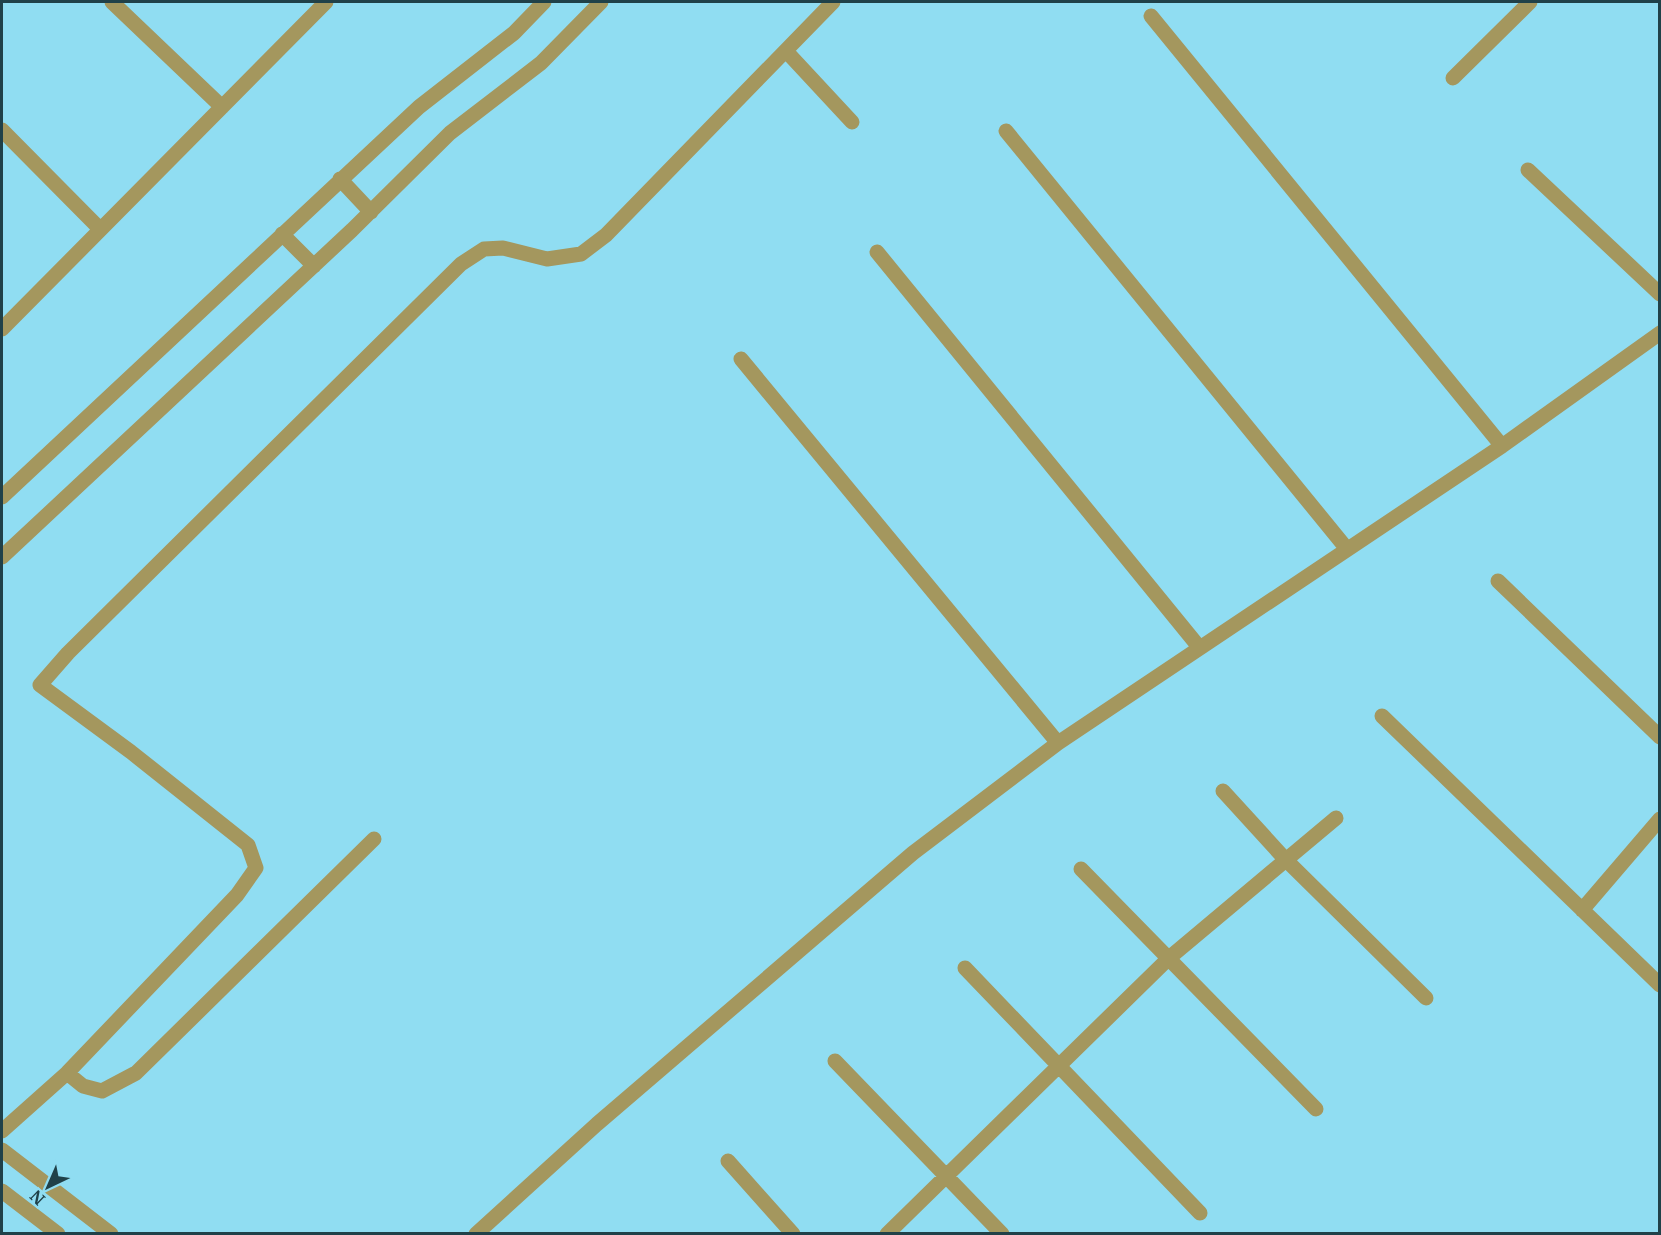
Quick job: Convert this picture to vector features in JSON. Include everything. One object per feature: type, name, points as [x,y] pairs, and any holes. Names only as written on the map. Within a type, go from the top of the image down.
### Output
[{"type":"street","points":[[112,2],[222,107]]},
{"type":"street","points":[[2,329],[326,2]]},
{"type":"street","points":[[2,497],[340,179],[419,107],[514,33],[544,2]]},
{"type":"street","points":[[2,557],[314,266],[450,133],[541,63],[601,2]]},
{"type":"street","points":[[2,1131],[67,1073],[237,895],[256,868],[248,845],[131,752],[40,685],[93,628],[461,264],[484,249],[503,248],[547,259],[581,254],[606,235],[720,115],[833,2]]},
{"type":"street","points":[[1453,78],[1530,2]]},
{"type":"street","points":[[1151,16],[1502,446]]},
{"type":"street","points":[[786,51],[852,122]]},
{"type":"street","points":[[2,130],[100,229]]},
{"type":"street","points":[[1006,131],[1347,549]]},
{"type":"street","points":[[1528,170],[1659,294]]},
{"type":"street","points":[[340,179],[371,212]]},
{"type":"street","points":[[282,234],[314,266]]},
{"type":"street","points":[[877,252],[1199,647]]},
{"type":"street","points":[[476,1233],[597,1124],[913,853],[1058,743],[1502,446],[1659,333]]},
{"type":"street","points":[[741,359],[1058,743]]},
{"type":"street","points":[[1498,581],[1659,737]]},
{"type":"street","points":[[1382,716],[1659,985]]},
{"type":"street","points":[[1223,791],[1286,859],[1426,998]]},
{"type":"street","points":[[887,1233],[1169,958],[1336,818]]},
{"type":"street","points":[[1582,910],[1659,819]]},
{"type":"street","points":[[67,1073],[83,1086],[102,1091],[136,1073],[374,838]]},
{"type":"street","points":[[1081,869],[1316,1109]]},
{"type":"street","points":[[965,968],[1200,1213]]},
{"type":"street","points":[[836,1061],[1002,1233]]},
{"type":"street","points":[[2,1150],[111,1233]]},
{"type":"street","points":[[728,1161],[793,1233]]},
{"type":"street","points":[[2,1191],[58,1233]]}]
